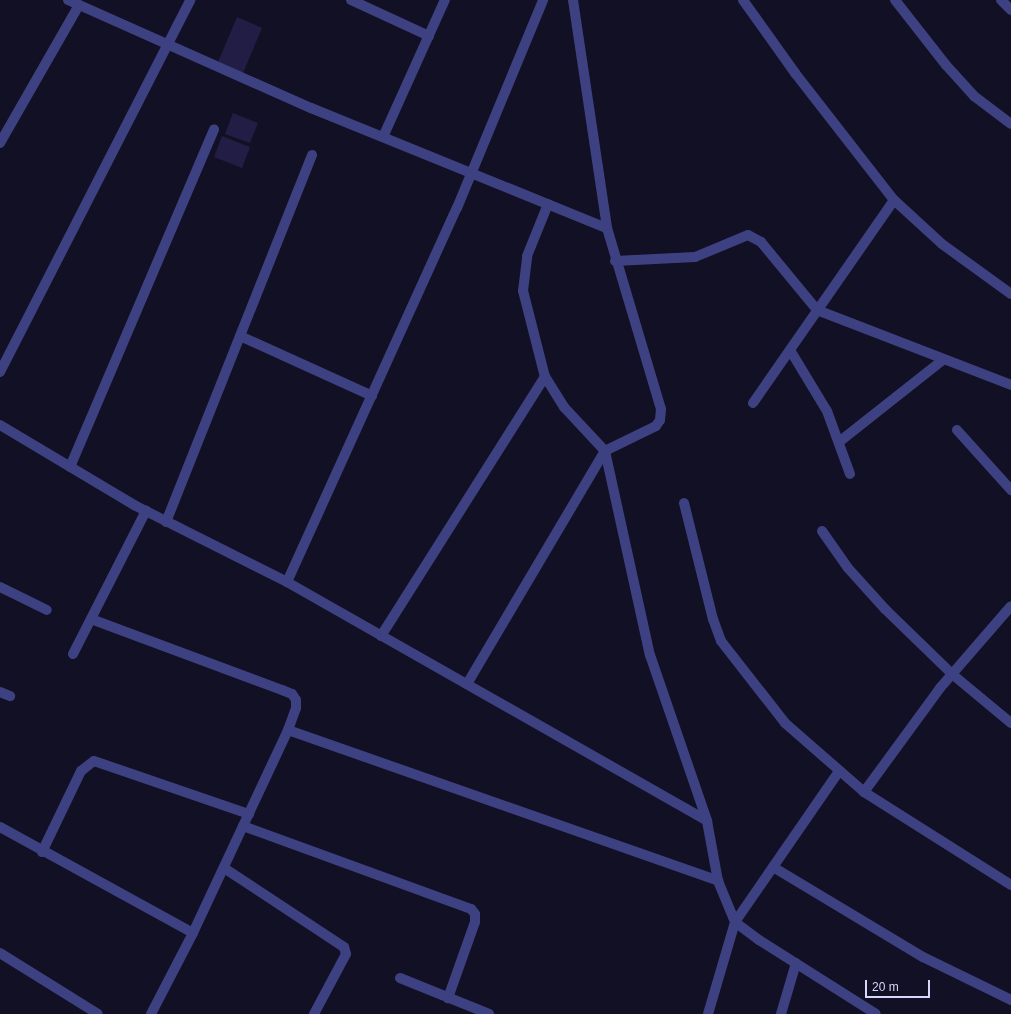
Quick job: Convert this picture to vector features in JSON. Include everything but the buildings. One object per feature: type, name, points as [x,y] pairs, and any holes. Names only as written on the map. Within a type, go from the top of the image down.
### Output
[{"type":"street","points":[[68,0],[311,108],[607,228]]},
{"type":"street","points":[[0,372],[190,0]]},
{"type":"street","points":[[351,0],[429,36]]},
{"type":"street","points":[[383,137],[445,0]]},
{"type":"street","points":[[287,582],[372,396],[471,173],[543,0]]},
{"type":"street","points":[[467,684],[605,451],[656,426],[660,420],[661,409],[607,228],[573,0]]},
{"type":"street","points":[[743,0],[795,73],[894,200],[942,244],[1010,291]]},
{"type":"street","points":[[896,0],[946,65],[974,96],[1011,124]]},
{"type":"street","points":[[1001,0],[1011,10]]},
{"type":"street","points":[[0,143],[79,5]]},
{"type":"street","points":[[70,467],[214,129]]},
{"type":"street","points":[[166,522],[312,156]]},
{"type":"street","points":[[753,403],[894,200]]},
{"type":"street","points":[[548,204],[527,256],[523,285],[545,377],[564,407],[605,451],[650,655],[707,821],[718,881],[735,922],[876,1014]]},
{"type":"street","points":[[616,261],[695,257],[748,235],[760,242],[817,310],[943,360],[1011,385]]},
{"type":"street","points":[[240,336],[372,396]]},
{"type":"street","points":[[790,350],[818,394],[839,442],[850,474]]},
{"type":"street","points":[[839,442],[943,360]]},
{"type":"street","points":[[381,636],[545,377]]},
{"type":"street","points":[[0,425],[146,512],[287,582],[707,821]]},
{"type":"street","points":[[957,430],[1011,490]]},
{"type":"street","points":[[684,503],[713,619],[721,641],[785,723],[864,792],[1011,885]]},
{"type":"street","points":[[73,654],[146,512]]},
{"type":"street","points":[[822,531],[864,587],[952,674],[1011,722]]},
{"type":"street","points":[[0,587],[47,610]]},
{"type":"street","points":[[864,792],[952,674],[1011,606]]},
{"type":"street","points":[[91,619],[292,694],[296,708],[288,730],[193,934],[151,1014]]},
{"type":"street","points":[[288,730],[718,881]]},
{"type":"street","points":[[42,852],[81,771],[94,761],[249,814]]},
{"type":"street","points":[[708,1014],[735,922],[839,771]]},
{"type":"street","points":[[243,826],[470,909],[475,914],[475,922],[448,998]]},
{"type":"street","points":[[0,827],[42,852],[193,934]]},
{"type":"street","points":[[224,868],[344,947],[346,954],[314,1014]]},
{"type":"street","points":[[773,868],[923,957],[1011,1000]]},
{"type":"street","points":[[0,953],[98,1014]]},
{"type":"street","points":[[781,1014],[796,963]]},
{"type":"street","points":[[400,978],[488,1014]]}]
